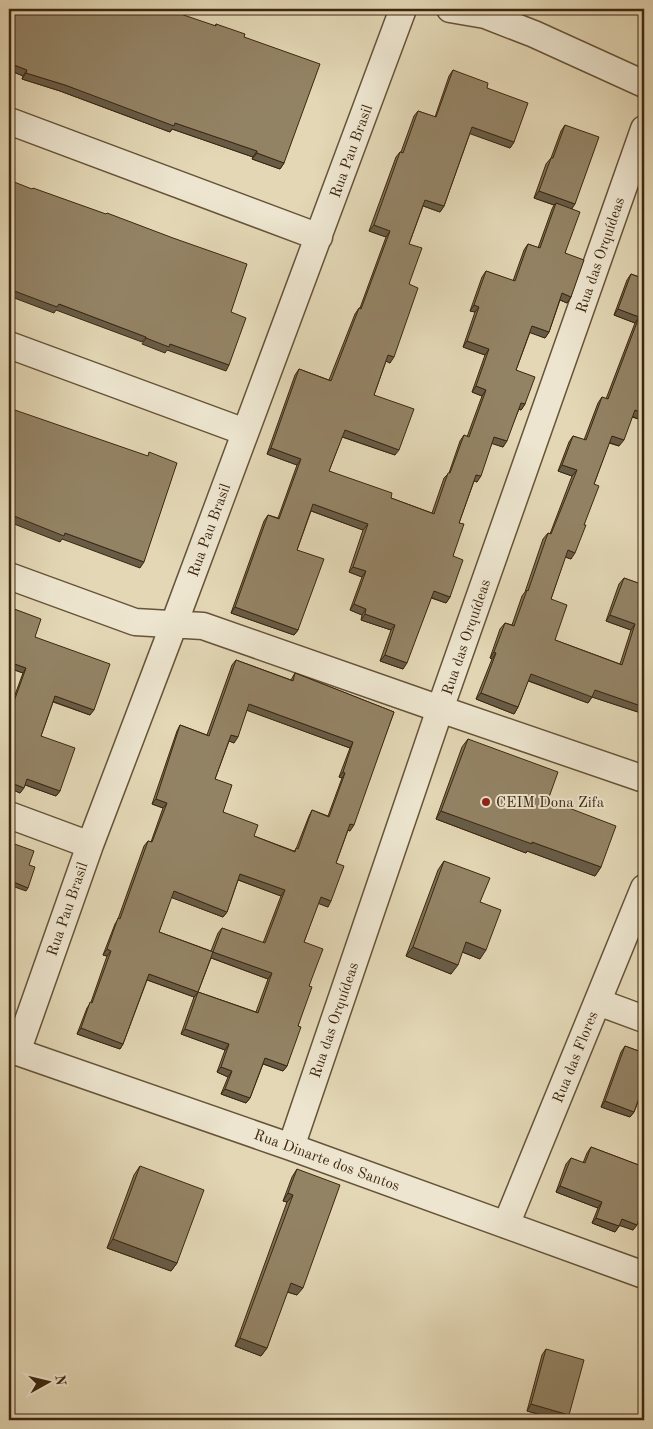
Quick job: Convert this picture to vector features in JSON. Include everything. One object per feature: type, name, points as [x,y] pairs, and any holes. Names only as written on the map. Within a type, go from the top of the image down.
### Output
[{"type":"street","name":"Rua Pau Brasil","points":[[13,1050],[403,9]]},
{"type":"street","points":[[450,9],[485,15],[534,34],[644,84]]},
{"type":"street","points":[[9,121],[319,237]]},
{"type":"street","name":"Rua das Orquídeas","points":[[290,1147],[440,709],[644,129]]},
{"type":"street","points":[[9,345],[245,432]]},
{"type":"street","points":[[9,576],[135,622],[203,626],[644,779]]},
{"type":"street","points":[[9,815],[90,845]]},
{"type":"street","name":"Rua das Flores","points":[[506,1225],[644,888]]},
{"type":"street","points":[[598,1002],[644,1019]]},
{"type":"street","name":"Rua Dinarte dos Santos","points":[[13,1050],[290,1147],[644,1275]]},
{"type":"building","points":[[9,9],[166,9],[245,34],[244,37],[320,64],[284,163],[257,153],[257,151],[175,123],[174,126],[65,85],[26,73],[27,70],[9,63]]},
{"type":"building","points":[[453,70],[488,83],[487,88],[528,103],[514,142],[472,127],[444,206],[425,200],[409,244],[422,248],[409,284],[418,288],[394,357],[388,355],[374,395],[414,409],[399,450],[345,430],[329,471],[392,493],[391,498],[434,514],[448,473],[450,473],[464,435],[469,437],[486,390],[476,386],[489,349],[467,341],[479,307],[474,305],[486,271],[515,281],[528,244],[540,248],[556,203],[580,212],[565,253],[584,260],[571,297],[562,293],[549,332],[532,326],[516,370],[535,377],[525,404],[521,403],[507,441],[494,437],[481,476],[476,475],[459,523],[464,524],[453,556],[463,560],[450,597],[434,591],[407,663],[385,655],[395,625],[365,614],[366,609],[354,604],[366,571],[353,567],[368,524],[313,504],[297,550],[324,559],[298,630],[235,607],[268,515],[279,519],[301,459],[271,448],[299,369],[331,381],[359,308],[361,309],[390,231],[374,225],[400,152],[403,153],[418,111],[436,117]]},
{"type":"building","points":[[565,125],[599,137],[575,204],[539,191]]},
{"type":"building","points":[[9,180],[247,264],[231,312],[246,318],[229,365],[170,344],[169,347],[59,304],[57,307],[9,289]]},
{"type":"building","points":[[631,274],[644,279],[644,414],[635,410],[624,440],[612,436],[594,484],[599,486],[584,525],[586,525],[575,553],[568,550],[551,599],[567,605],[555,640],[622,665],[635,624],[610,615],[624,578],[644,585],[644,707],[595,690],[592,697],[531,674],[518,707],[481,693],[505,623],[514,626],[548,533],[551,534],[577,470],[562,465],[573,436],[586,440],[602,397],[608,399],[639,317],[618,309]]},
{"type":"building","points":[[9,408],[148,456],[149,452],[177,463],[144,562],[65,533],[64,536],[9,514]]},
{"type":"building","points":[[9,607],[41,619],[35,637],[110,664],[94,710],[55,696],[41,736],[75,748],[60,791],[27,779],[24,788],[9,782],[9,715],[26,668],[9,662]]},
{"type":"building","points":[[236,660],[293,681],[295,673],[394,712],[354,825],[350,824],[336,863],[344,866],[331,901],[321,897],[304,942],[323,949],[309,986],[312,987],[298,1026],[301,1027],[287,1066],[265,1058],[250,1098],[225,1089],[232,1071],[221,1067],[229,1044],[185,1029],[198,992],[149,974],[123,1044],[81,1028],[111,951],[107,949],[118,918],[120,919],[148,841],[152,842],[167,803],[156,799],[180,725],[209,736]],"holes":[[[249,704],[353,742],[343,772],[345,773],[329,817],[312,810],[298,849],[296,848],[295,852],[254,836],[258,825],[223,812],[232,785],[215,779],[231,735],[238,737]],[[240,874],[285,890],[265,943],[222,928],[213,952],[159,932],[174,891],[227,912]],[[213,952],[272,973],[258,1013],[198,992]]]},
{"type":"building","points":[[468,739],[558,772],[548,800],[616,826],[601,867],[441,811]]},
{"type":"building","points":[[9,842],[34,851],[29,865],[35,867],[28,888],[9,880]]},
{"type":"building","points":[[444,861],[490,878],[480,902],[501,910],[486,950],[466,942],[458,965],[413,947]]},
{"type":"building","points":[[625,1046],[644,1053],[644,1097],[640,1095],[634,1112],[605,1101]]},
{"type":"building","points":[[591,1147],[644,1167],[644,1217],[640,1216],[637,1225],[622,1219],[619,1226],[596,1218],[602,1202],[560,1186],[571,1158],[585,1163]]},
{"type":"building","points":[[140,1166],[204,1190],[177,1263],[113,1239]]},
{"type":"building","points":[[297,1169],[340,1185],[303,1288],[291,1283],[267,1348],[240,1338],[293,1195],[288,1193]]},
{"type":"building","points":[[546,1349],[584,1360],[569,1415],[531,1404]]},
{"type":"place","name":"CEIM Dona Zifa","points":[[486,802]]}]
